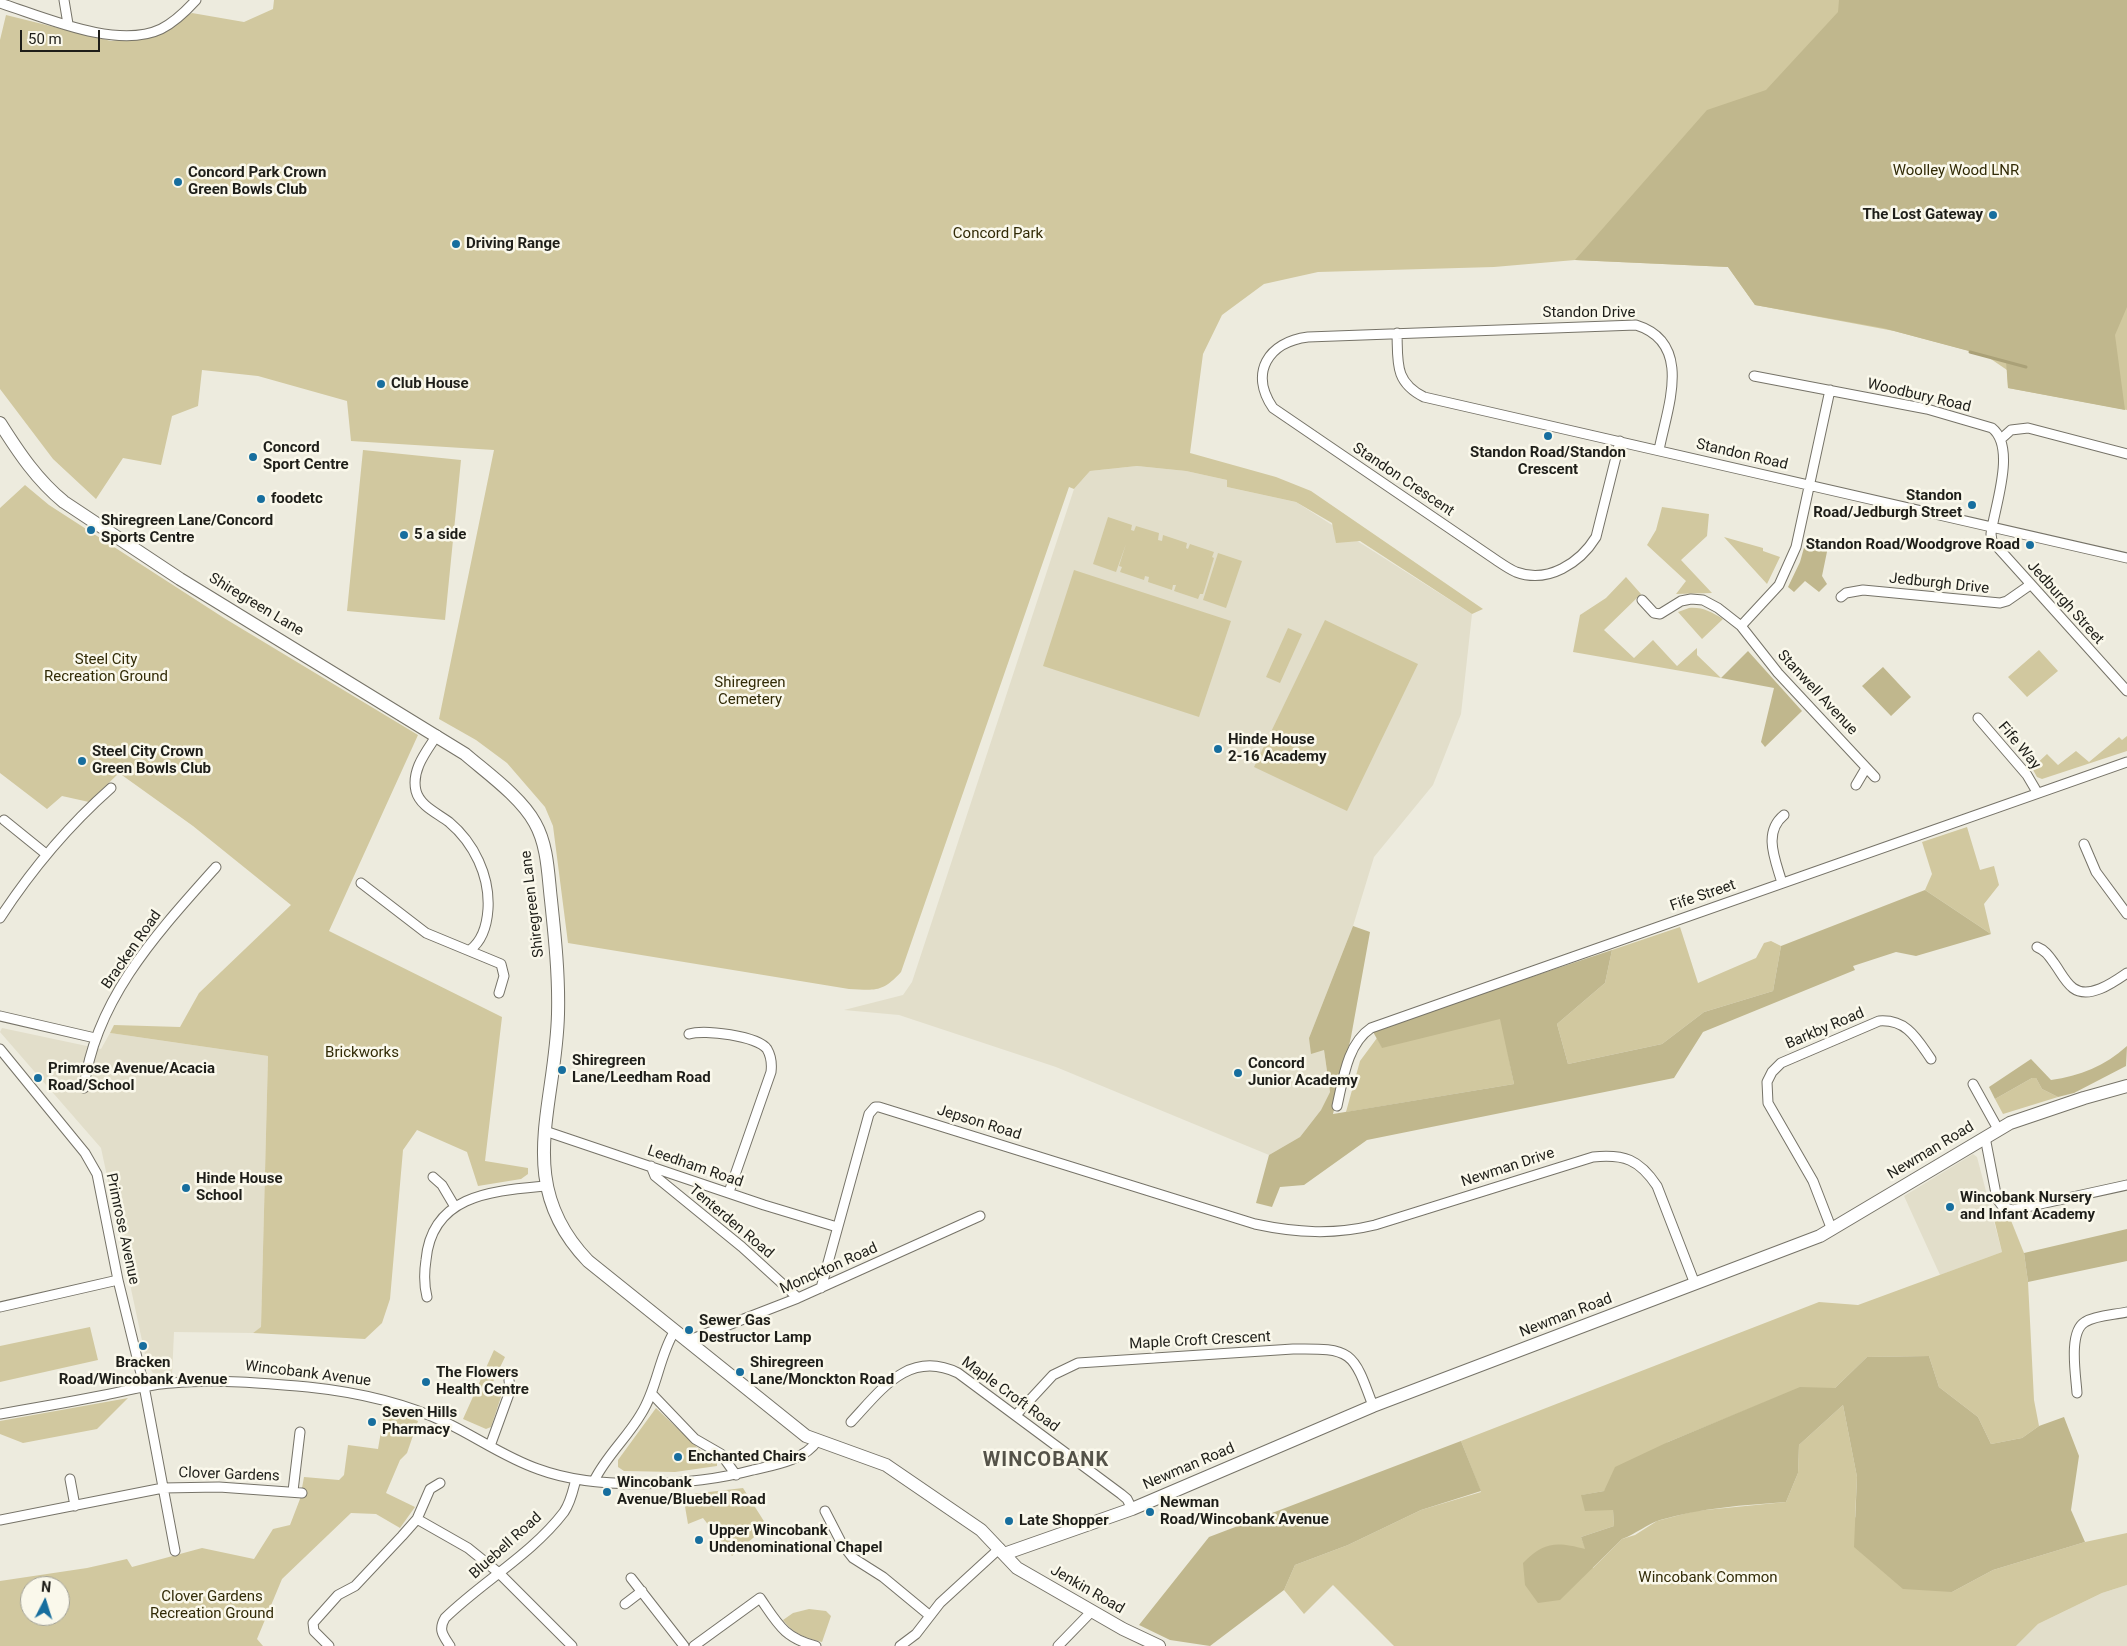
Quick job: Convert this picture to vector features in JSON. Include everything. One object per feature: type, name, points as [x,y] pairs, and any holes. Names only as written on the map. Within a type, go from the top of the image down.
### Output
[{"type":"street","points":[[64,0],[68,24]]},
{"type":"street","points":[[0,3],[109,35],[148,33],[178,18],[196,0]]},
{"type":"street","name":"Standon Drive","points":[[1397,333],[1623,324],[1646,328],[1666,346],[1671,355],[1673,368],[1658,450]]},
{"type":"street","name":"Standon Road","points":[[1397,333],[1401,376],[1412,390],[1424,397],[1809,484],[1992,529],[2127,558]]},
{"type":"street","name":"Standon Crescent","points":[[1397,333],[1308,337],[1286,341],[1277,346],[1265,364],[1263,386],[1266,398],[1273,408],[1516,572],[1529,575],[1556,571],[1579,559],[1589,548],[1596,537],[1620,442]]},
{"type":"street","name":"Woodbury Road","points":[[1754,376],[1928,409],[1992,428],[2001,439]]},
{"type":"street","points":[[1741,626],[1775,590],[1787,571],[1796,547],[1830,390]]},
{"type":"street","name":"Shiregreen Lane","points":[[0,423],[28,466],[49,490],[64,502],[180,579],[437,735],[465,754],[497,781],[534,820],[540,833],[549,882],[557,957],[558,1006],[556,1041],[545,1131],[543,1166],[546,1186],[555,1214],[572,1245],[588,1262],[806,1436],[817,1441]]},
{"type":"street","points":[[1992,529],[2002,477],[2004,455],[2001,439],[2011,430],[2028,428],[2127,454]]},
{"type":"street","name":"Jedburgh Street","points":[[1992,529],[1992,541],[1996,548],[2127,691]]},
{"type":"street","name":"Jedburgh Drive","points":[[1841,597],[1846,593],[1863,590],[2000,603],[2007,601],[2030,585]]},
{"type":"street","name":"Stanwell Avenue","points":[[1642,600],[1654,613],[1660,614],[1681,601],[1703,600],[1718,608],[1741,626],[1778,673],[1875,777]]},
{"type":"street","name":"Fife Way","points":[[1978,718],[2027,775],[2038,792]]},
{"type":"street","points":[[437,735],[416,771],[416,789],[425,804],[458,831],[475,855],[482,870],[487,886],[488,918],[477,945],[470,950]]},
{"type":"street","name":"Fife Street","points":[[1337,1106],[1354,1047],[1364,1032],[1371,1028],[2127,762]]},
{"type":"street","points":[[1856,785],[1866,768]]},
{"type":"street","points":[[0,918],[28,876],[46,854],[78,817],[111,788]]},
{"type":"street","points":[[1782,883],[1771,839],[1775,824],[1784,815]]},
{"type":"street","points":[[4,820],[46,854]]},
{"type":"street","points":[[2084,844],[2096,872],[2127,914]]},
{"type":"street","name":"Bracken Road","points":[[84,1088],[89,1055],[95,1038],[126,977],[169,920],[216,867]]},
{"type":"street","points":[[361,883],[426,933],[501,964],[504,976],[499,993]]},
{"type":"street","points":[[2037,947],[2046,952],[2067,982],[2079,991],[2088,993],[2100,989],[2127,973]]},
{"type":"street","points":[[0,1016],[95,1038]]},
{"type":"street","name":"Barkby Road","points":[[1832,1230],[1812,1181],[1768,1103],[1767,1082],[1772,1072],[1781,1063],[1879,1021],[1888,1020],[1907,1027],[1931,1059]]},
{"type":"street","points":[[689,1034],[709,1032],[756,1041],[767,1049],[770,1056],[771,1072],[729,1192]]},
{"type":"street","name":"Primrose Avenue","points":[[0,1049],[93,1164],[100,1184],[118,1280],[144,1386]]},
{"type":"street","points":[[1973,1084],[1998,1129]]},
{"type":"street","name":"Newman Road","points":[[1002,1551],[1132,1509],[1373,1406],[1832,1230],[1998,1129],[2075,1101],[2127,1086]]},
{"type":"street","name":"Jepson Road","points":[[821,1288],[869,1114],[875,1107],[1255,1224]]},
{"type":"street","name":"Leedham Road","points":[[545,1131],[837,1227]]},
{"type":"street","points":[[1985,1137],[1997,1199],[2007,1208],[2013,1210],[2127,1184]]},
{"type":"street","name":"Newman Drive","points":[[1255,1224],[1317,1233],[1347,1232],[1593,1157],[1625,1157],[1648,1172],[1657,1186],[1695,1284]]},
{"type":"street","name":"Tenterden Road","points":[[651,1166],[655,1176],[742,1247],[798,1298]]},
{"type":"street","points":[[433,1177],[442,1185],[455,1207]]},
{"type":"street","points":[[427,1298],[424,1287],[428,1240],[438,1223],[455,1207],[486,1193],[546,1186]]},
{"type":"street","name":"Monckton Road","points":[[687,1341],[798,1298],[980,1216]]},
{"type":"street","points":[[0,1308],[118,1280]]},
{"type":"street","points":[[2078,1393],[2074,1340],[2079,1327],[2084,1322],[2127,1312]]},
{"type":"street","points":[[594,1481],[601,1466],[642,1413],[651,1393],[663,1355],[674,1332]]},
{"type":"street","name":"Maple Croft Crescent","points":[[1016,1416],[1053,1375],[1078,1363],[1319,1349],[1338,1351],[1354,1362],[1360,1370],[1373,1406]]},
{"type":"street","name":"Maple Croft Road","points":[[851,1422],[890,1382],[909,1369],[922,1366],[947,1368],[958,1373],[1121,1494],[1132,1509]]},
{"type":"street","points":[[490,1446],[510,1391],[509,1380]]},
{"type":"street","name":"Wincobank Avenue","points":[[0,1414],[144,1386],[217,1381],[279,1385],[352,1393],[390,1401],[421,1412],[445,1422],[539,1470],[576,1479],[594,1481],[678,1482],[736,1475],[803,1454],[812,1448],[817,1441]]},
{"type":"street","name":"Clover Gardens","points":[[144,1386],[175,1551]]},
{"type":"street","points":[[651,1393],[695,1439],[721,1454],[736,1475]]},
{"type":"street","name":"Clover Gardens","points":[[0,1520],[164,1488],[219,1487],[297,1492],[300,1432]]},
{"type":"street","points":[[817,1441],[886,1465],[974,1525],[1002,1551],[970,1575],[929,1615],[916,1634],[900,1646]]},
{"type":"street","points":[[70,1479],[75,1506]]},
{"type":"street","name":"Bluebell Road","points":[[450,1646],[442,1633],[441,1626],[455,1609],[538,1540],[564,1511],[571,1500],[576,1479]]},
{"type":"street","points":[[329,1646],[314,1631],[313,1623],[338,1595],[356,1586],[417,1519],[430,1489],[440,1483]]},
{"type":"street","points":[[825,1511],[842,1544],[853,1558],[883,1577],[929,1615]]},
{"type":"street","points":[[417,1519],[468,1548],[499,1573],[572,1646]]},
{"type":"street","name":"Jenkin Road","points":[[1002,1551],[1017,1568],[1147,1642],[1159,1646]]},
{"type":"street","points":[[632,1578],[684,1646]]},
{"type":"street","points":[[625,1604],[642,1591]]},
{"type":"street","points":[[694,1646],[760,1598],[778,1624],[793,1639],[816,1646]]},
{"type":"street","points":[[1058,1646],[1092,1611]]},
{"type":"shaded area","name":"Hinde House 2-16 Academy","points":[[1137,466],[1186,471],[1227,480],[1227,487],[1296,502],[1472,614],[1461,714],[1433,785],[1374,857],[1353,926],[1309,1038],[1324,1050],[1330,1092],[1321,1110],[1300,1137],[1269,1155],[1056,1067],[899,1015],[844,1010],[903,995],[912,982],[1074,489],[1090,471]]},
{"type":"shaded area","name":"Hinde House School","points":[[2,1028],[101,1049],[110,1033],[268,1056],[261,1328],[253,1333],[174,1332],[172,1376],[153,1373],[147,1364],[101,1148],[0,1032]]},
{"type":"shaded area","name":"Wincobank Nursery and Infant Academy","points":[[1973,1154],[1977,1157],[2002,1252],[1940,1275],[1904,1196]]},
{"type":"shaded area","points":[[2127,1585],[2127,1646],[2016,1646],[2038,1624],[2102,1593]]},
{"type":"green space","name":"Concord Park","points":[[274,0],[2127,0],[2127,410],[2008,388],[2007,370],[1985,355],[1894,331],[1755,305],[1728,267],[1575,260],[1494,267],[1318,272],[1264,284],[1222,315],[1203,354],[1190,453],[1276,477],[1311,491],[1483,609],[1472,614],[1360,541],[1336,543],[1332,523],[1296,502],[1227,487],[1227,480],[1186,471],[1137,466],[1090,471],[1074,489],[1069,487],[901,972],[889,984],[872,990],[849,989],[568,943],[553,826],[545,807],[507,763],[476,740],[439,719],[494,450],[351,441],[347,401],[258,376],[202,370],[198,406],[172,416],[161,465],[123,458],[96,499],[53,459],[0,389],[0,40],[6,15],[111,41],[155,35],[192,13],[244,22],[273,9]]},
{"type":"green space","name":"Woolley Wood LNR","points":[[1839,0],[2127,0],[2127,307],[2115,335],[2125,410],[2008,388],[2006,361],[1883,328],[1755,305],[1728,267],[1575,260],[1707,110],[1766,90],[1838,12]]},
{"type":"green space","name":"5 a side","points":[[363,450],[461,460],[445,620],[347,611]]},
{"type":"green space","points":[[25,485],[49,505],[224,618],[418,735],[329,931],[502,1017],[485,1161],[528,1168],[528,1174],[521,1179],[478,1186],[467,1152],[417,1130],[403,1150],[390,1299],[382,1323],[365,1339],[253,1333],[261,1327],[268,1056],[110,1033],[114,1025],[180,1027],[199,993],[291,905],[193,826],[119,773],[89,802],[62,796],[47,809],[0,773],[0,508]]},
{"type":"green space","points":[[1662,507],[1709,514],[1707,536],[1681,560],[1712,593],[1676,594],[1686,581],[1647,545],[1656,530]]},
{"type":"green space","points":[[1108,517],[1132,525],[1131,530],[1134,531],[1136,526],[1159,533],[1158,540],[1162,541],[1163,535],[1187,543],[1186,548],[1188,549],[1190,544],[1214,552],[1212,557],[1214,558],[1203,594],[1200,594],[1198,599],[1174,591],[1176,585],[1173,585],[1172,590],[1148,582],[1149,577],[1145,576],[1144,580],[1120,572],[1122,567],[1119,566],[1126,544],[1116,572],[1093,564]]},
{"type":"green space","points":[[1724,537],[1763,548],[1763,551],[1780,557],[1767,584]]},
{"type":"green space","points":[[1807,537],[1829,542],[1822,576],[1827,584],[1819,592],[1805,581],[1794,592],[1788,587],[1800,562]]},
{"type":"green space","points":[[1218,553],[1242,561],[1226,608],[1203,600]]},
{"type":"green space","points":[[1074,570],[1231,621],[1199,717],[1043,666]]},
{"type":"green space","points":[[1626,577],[1641,594],[1604,630],[1634,658],[1653,640],[1677,666],[1697,648],[1697,655],[1721,678],[1573,652],[1580,615],[1606,598]]},
{"type":"green space","points":[[1689,608],[1703,609],[1723,619],[1702,639],[1678,612]]},
{"type":"green space","points":[[1325,620],[1418,664],[1347,811],[1254,767]]},
{"type":"green space","points":[[1288,628],[1302,634],[1280,683],[1266,677]]},
{"type":"green space","points":[[2039,650],[2058,671],[2027,697],[2008,677]]},
{"type":"green space","points":[[1748,651],[1802,711],[1765,747],[1761,742],[1774,688],[1721,678]]},
{"type":"green space","points":[[1883,667],[1911,697],[1891,716],[1862,686]]},
{"type":"green space","points":[[2127,736],[2127,751],[2042,779],[2037,777],[2032,768],[2047,754],[2058,765],[2076,751],[2089,762],[2119,737],[2122,740]]},
{"type":"green space","points":[[1967,827],[1980,870],[1994,866],[1999,885],[1984,904],[1991,934],[1925,890],[1932,874],[1922,842]]},
{"type":"green space","points":[[1925,890],[1991,934],[1916,956],[1896,952],[1853,966],[1855,970],[1703,1032],[1674,1078],[1367,1140],[1304,1185],[1280,1187],[1272,1207],[1256,1203],[1269,1155],[1300,1137],[1321,1110],[1330,1092],[1324,1050],[1311,1054],[1309,1038],[1353,926],[1370,932],[1351,1037],[1333,1114],[1514,1084],[1500,1019],[1382,1048],[1372,1030],[1612,950],[1605,983],[1557,1024],[1568,1064],[1662,1044],[1704,1012],[1773,991],[1781,946]]},
{"type":"green space","points":[[1680,927],[1698,983],[1756,958],[1764,943],[1771,941],[1781,946],[1773,991],[1704,1012],[1662,1044],[1568,1064],[1557,1024],[1605,983],[1612,950]]},
{"type":"green space","points":[[1501,1018],[1514,1084],[1346,1112],[1360,1061],[1377,1038],[1382,1047]]},
{"type":"green space","points":[[2127,1046],[2126,1066],[2074,1093],[2058,1097],[2042,1089],[2036,1078],[2032,1078],[1995,1099],[1989,1087],[2031,1059],[2051,1080],[2072,1076],[2092,1069],[2110,1059]]},
{"type":"green space","points":[[2032,1078],[2036,1078],[2042,1089],[2058,1097],[2003,1114],[1995,1099]]},
{"type":"green space","name":"Wincobank Common","points":[[2010,1218],[2024,1253],[2028,1282],[2034,1400],[2039,1426],[2022,1438],[1991,1444],[1978,1417],[1939,1387],[1929,1356],[1867,1357],[1835,1388],[1800,1388],[1668,1442],[1604,1491],[1582,1495],[1613,1510],[1614,1526],[1581,1537],[1593,1568],[1622,1539],[1635,1535],[1657,1521],[1695,1511],[1786,1502],[1798,1473],[1799,1445],[1843,1405],[1857,1477],[1855,1517],[1952,1592],[1993,1570],[2085,1542],[2127,1533],[2127,1585],[2102,1593],[2038,1624],[2016,1646],[1394,1646],[1333,1585],[1304,1614],[1284,1590],[1295,1565],[1348,1545],[1421,1510],[1481,1492],[1461,1441],[1819,1302],[1858,1305],[2002,1252],[1994,1219]]},
{"type":"green space","points":[[2127,1229],[2127,1261],[2028,1282],[2024,1253]]},
{"type":"green space","points":[[90,1327],[98,1360],[0,1382],[0,1346]]},
{"type":"green space","points":[[494,1350],[505,1357],[492,1384],[501,1390],[501,1397],[491,1427],[486,1429],[463,1419]]},
{"type":"green space","points":[[1929,1356],[1939,1387],[1978,1417],[1991,1444],[2022,1438],[2039,1426],[2064,1417],[2079,1456],[2071,1510],[2085,1542],[1993,1570],[1952,1592],[1903,1589],[1854,1547],[1857,1477],[1843,1405],[1799,1445],[1798,1473],[1786,1502],[1707,1510],[1655,1522],[1622,1539],[1560,1600],[1538,1603],[1525,1585],[1523,1563],[1538,1551],[1552,1545],[1567,1545],[1585,1549],[1581,1537],[1614,1526],[1613,1510],[1585,1511],[1581,1495],[1604,1491],[1615,1467],[1668,1442],[1800,1387],[1835,1388],[1867,1357]]},
{"type":"green space","points":[[128,1398],[97,1429],[23,1443],[0,1434],[0,1421]]},
{"type":"green space","name":"Clover Gardens Recreation Ground","points":[[385,1408],[418,1421],[407,1453],[400,1460],[386,1493],[415,1507],[400,1528],[376,1514],[351,1513],[282,1579],[257,1639],[263,1646],[0,1646],[0,1581],[20,1578],[20,1626],[70,1626],[70,1576],[33,1576],[87,1568],[127,1559],[132,1567],[202,1548],[254,1559],[273,1529],[290,1525],[300,1499],[304,1477],[339,1480],[344,1475],[348,1445],[378,1449]]},
{"type":"green space","points":[[656,1408],[699,1449],[717,1463],[717,1466],[675,1472],[624,1471],[618,1467],[618,1460]]},
{"type":"green space","points":[[1461,1441],[1481,1491],[1421,1510],[1348,1545],[1295,1565],[1284,1590],[1210,1646],[1170,1640],[1139,1625],[1209,1537]]},
{"type":"green space","points":[[743,1488],[767,1526],[732,1556],[703,1518],[688,1524],[683,1495]]},
{"type":"green space","points":[[809,1609],[826,1611],[831,1616],[822,1642],[800,1635],[783,1620],[793,1613]]},
{"type":"waterway","points":[[1970,352],[2026,367]]},
{"type":"place","name":"Concord Park Crown Green Bowls Club","points":[[178,182]]},
{"type":"place","name":"The Lost Gateway","points":[[1993,215]]},
{"type":"place","name":"Driving Range","points":[[456,244]]},
{"type":"place","name":"Club House","points":[[381,384]]},
{"type":"place","name":"Standon Road/Standon Crescent","points":[[1548,436]]},
{"type":"place","name":"Concord Sport Centre","points":[[253,457]]},
{"type":"place","name":"foodetc","points":[[261,499]]},
{"type":"place","name":"Standon Road/Jedburgh Street","points":[[1972,505]]},
{"type":"place","name":"Shiregreen Lane/Concord Sports Centre","points":[[91,530]]},
{"type":"place","name":"5 a side","points":[[404,535]]},
{"type":"place","name":"Standon Road/Woodgrove Road","points":[[2030,545]]},
{"type":"place","name":"Hinde House 2-16 Academy","points":[[1218,749]]},
{"type":"place","name":"Steel City Crown Green Bowls Club","points":[[82,761]]},
{"type":"place","name":"Shiregreen Lane/Leedham Road","points":[[562,1070]]},
{"type":"place","name":"Concord Junior Academy","points":[[1238,1073]]},
{"type":"place","name":"Primrose Avenue/Acacia Road/School","points":[[38,1078]]},
{"type":"place","name":"Hinde House School","points":[[186,1188]]},
{"type":"place","name":"Wincobank Nursery and Infant Academy","points":[[1950,1207]]},
{"type":"place","name":"Sewer Gas Destructor Lamp","points":[[689,1330]]},
{"type":"place","name":"Bracken Road/Wincobank Avenue","points":[[143,1346]]},
{"type":"place","name":"Shiregreen Lane/Monckton Road","points":[[740,1372]]},
{"type":"place","name":"The Flowers Health Centre","points":[[426,1382]]},
{"type":"place","name":"Seven Hills Pharmacy","points":[[372,1422]]},
{"type":"place","name":"Enchanted Chairs","points":[[678,1457]]},
{"type":"place","name":"Wincobank Avenue/Bluebell Road","points":[[607,1492]]},
{"type":"place","name":"Newman Road/Wincobank Avenue","points":[[1150,1512]]},
{"type":"place","name":"Late Shopper","points":[[1009,1521]]},
{"type":"place","name":"Upper Wincobank Undenominational Chapel","points":[[699,1540]]},
{"type":"district","name":"WINCOBANK","points":[[1046,1461]]},
{"type":"park label","name":"Steel City Recreation Ground","points":[[106,668]]},
{"type":"park label","name":"Shiregreen Cemetery","points":[[750,692]]},
{"type":"park label","name":"Brickworks","points":[[362,1053]]}]
